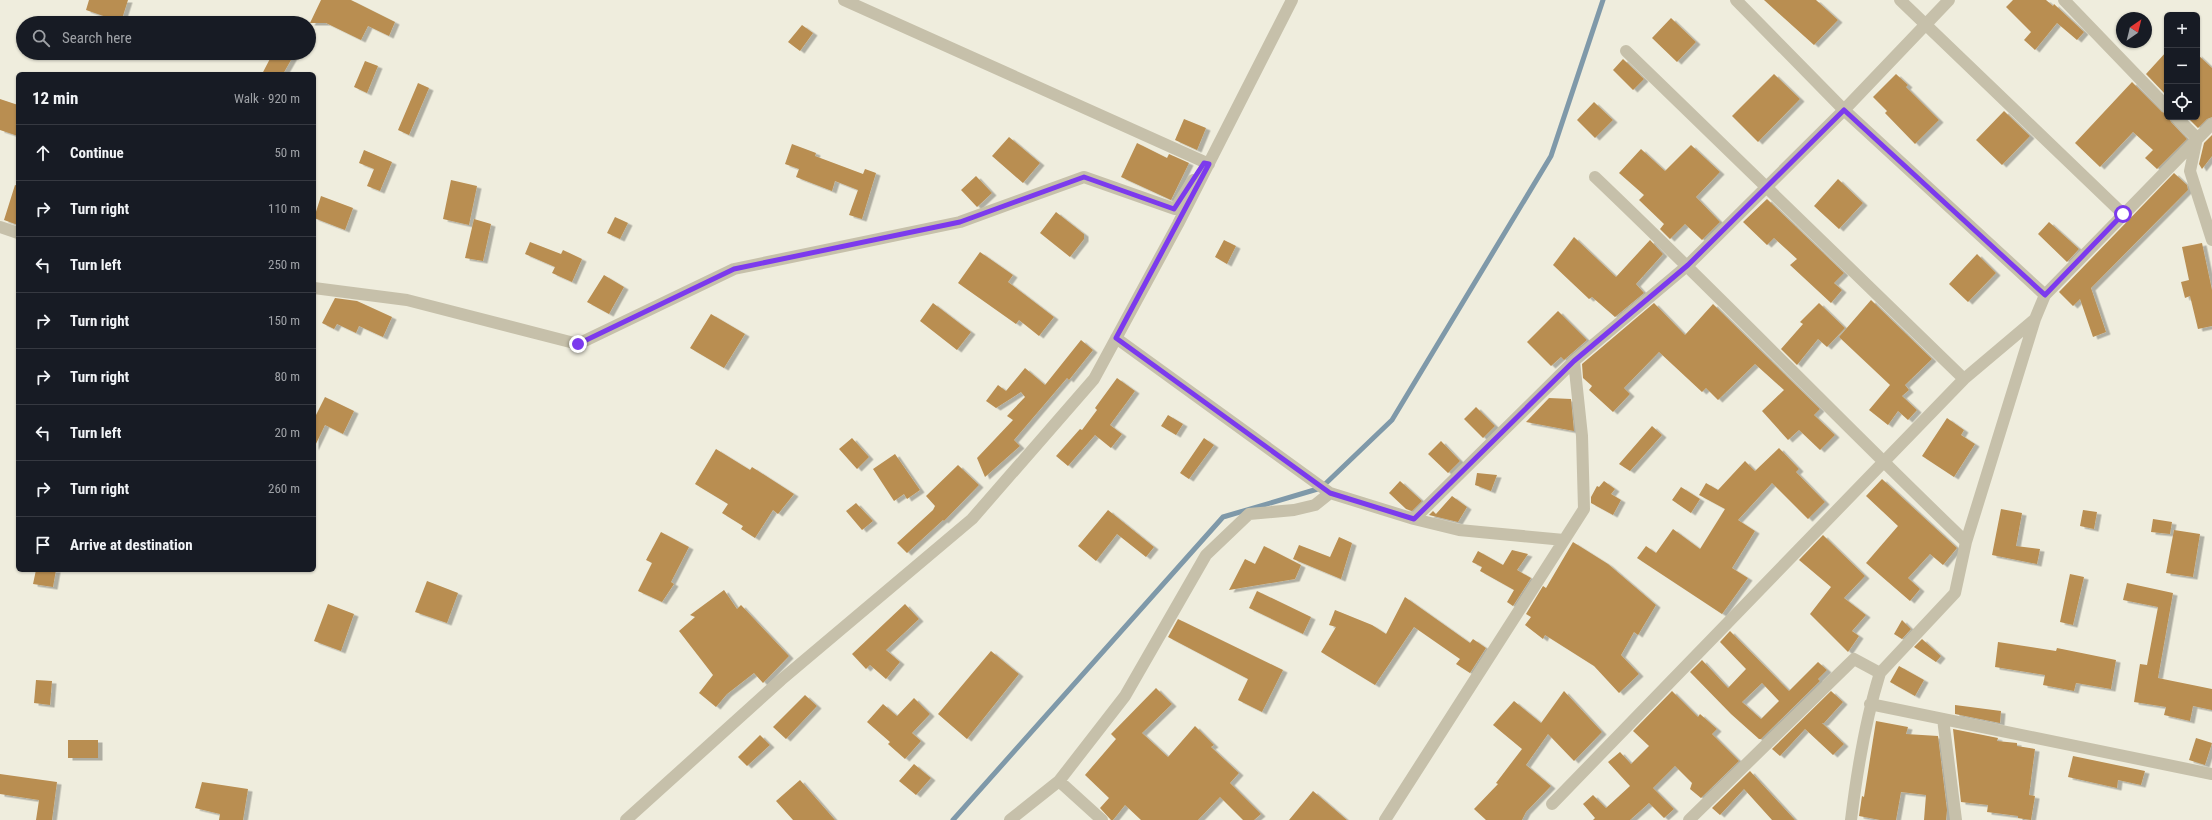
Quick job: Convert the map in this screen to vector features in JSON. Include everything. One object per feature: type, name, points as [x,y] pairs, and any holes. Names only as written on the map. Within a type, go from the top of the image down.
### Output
[{"type":"street","points":[[844,0],[1207,163]]},
{"type":"street","points":[[626,820],[781,680],[972,518],[1094,379],[1292,0]]},
{"type":"street","points":[[1736,0],[1844,110],[2045,295]]},
{"type":"street","points":[[1900,0],[2123,214]]},
{"type":"street","points":[[1414,519],[1574,361],[1688,265],[1844,110],[1949,0]]},
{"type":"street","points":[[2064,0],[2164,105]]},
{"type":"street","points":[[1626,51],[1765,188],[1964,379]]},
{"type":"street","points":[[2179,120],[2197,138]]},
{"type":"street","points":[[1851,820],[1854,791],[1870,704],[1880,673],[1955,593],[1966,542],[2034,319],[2045,295],[2212,124]]},
{"type":"street","points":[[2197,138],[2190,171],[2212,240]]},
{"type":"street","points":[[316,288],[407,300],[578,344],[734,269],[960,222],[1084,177],[1174,209],[1207,163]]},
{"type":"street","points":[[1596,178],[1688,265],[1882,462],[1966,542]]},
{"type":"street","points":[[0,227],[16,232]]},
{"type":"street","points":[[1552,804],[1964,379],[2034,319]]},
{"type":"street","points":[[1116,338],[1330,493],[1414,519],[1459,530],[1564,540]]},
{"type":"street","points":[[1385,820],[1584,509],[1582,436],[1574,361]]},
{"type":"street","points":[[1010,820],[1059,781],[1124,696],[1206,555],[1249,514],[1294,510],[1315,505],[1330,493]]},
{"type":"street","points":[[1689,820],[1854,659],[1880,673]]},
{"type":"street","points":[[1870,704],[2212,774]]},
{"type":"street","points":[[1943,719],[1956,820]]},
{"type":"street","points":[[1059,781],[1102,820]]},
{"type":"building","points":[[89,0],[128,0],[123,16],[104,16],[86,10]]},
{"type":"building","points":[[321,0],[351,0],[395,22],[389,36],[368,26],[361,40],[326,23],[316,23],[316,16],[313,16]]},
{"type":"building","points":[[1764,0],[1816,0],[1838,20],[1814,45]]},
{"type":"building","points":[[2013,0],[2046,0],[2053,6],[2054,4],[2084,32],[2077,40],[2057,23],[2035,50],[2024,40],[2031,32],[2006,7]]},
{"type":"building","points":[[1671,18],[1696,42],[1677,62],[1652,38]]},
{"type":"building","points":[[802,25],[813,33],[800,51],[788,42]]},
{"type":"building","points":[[2164,54],[2164,93],[2146,74]]},
{"type":"building","points":[[2200,57],[2212,68],[2212,117],[2207,119],[2198,128],[2190,120],[2200,120]]},
{"type":"building","points":[[1623,59],[1644,79],[1633,90],[1613,70]]},
{"type":"building","points":[[269,60],[291,60],[284,72],[263,72]]},
{"type":"building","points":[[365,61],[378,66],[367,93],[354,87]]},
{"type":"building","points":[[1774,74],[1800,99],[1758,142],[1732,116]]},
{"type":"building","points":[[1896,74],[1908,85],[1906,87],[1939,120],[1915,144],[1885,113],[1887,111],[1873,97]]},
{"type":"building","points":[[2132,82],[2164,113],[2164,120],[2170,120],[2187,139],[2157,169],[2145,158],[2153,150],[2133,132],[2100,167],[2075,143]]},
{"type":"building","points":[[418,83],[429,88],[409,135],[398,130]]},
{"type":"building","points":[[0,99],[16,104],[16,135],[0,130]]},
{"type":"building","points":[[1594,102],[1613,120],[1595,138],[1577,120]]},
{"type":"building","points":[[2004,111],[2030,136],[2002,165],[1976,140]]},
{"type":"building","points":[[1184,119],[1206,128],[1197,150],[1175,140]]},
{"type":"building","points":[[2212,135],[2212,156],[2202,169],[2199,164],[2204,143]]},
{"type":"building","points":[[1009,137],[1040,163],[1023,183],[992,156]]},
{"type":"building","points":[[1137,143],[1167,158],[1169,154],[1189,163],[1171,200],[1121,177]]},
{"type":"building","points":[[792,144],[816,153],[815,156],[863,174],[865,169],[876,173],[862,219],[849,215],[858,190],[835,181],[832,191],[796,177],[799,169],[785,164]]},
{"type":"building","points":[[1691,145],[1720,172],[1696,197],[1720,222],[1702,240],[1685,224],[1670,239],[1660,229],[1664,224],[1639,200],[1644,195],[1619,173],[1641,149],[1665,171]]},
{"type":"building","points":[[364,150],[392,162],[380,191],[367,186],[374,169],[359,163]]},
{"type":"building","points":[[2174,173],[2187,185],[2188,190],[2091,288],[2106,332],[2093,337],[2080,299],[2073,306],[2059,292]]},
{"type":"building","points":[[976,176],[992,193],[977,207],[961,190]]},
{"type":"building","points":[[1838,179],[1863,203],[1839,229],[1814,206]]},
{"type":"building","points":[[451,180],[477,186],[469,225],[443,219]]},
{"type":"building","points":[[15,185],[16,224],[4,220]]},
{"type":"building","points":[[321,196],[353,208],[345,230],[316,219],[316,212]]},
{"type":"building","points":[[1767,199],[1844,273],[1834,283],[1842,290],[1831,303],[1790,265],[1797,259],[1774,238],[1767,245],[1743,222]]},
{"type":"building","points":[[1056,212],[1084,234],[1084,239],[1070,257],[1040,233]]},
{"type":"building","points":[[615,217],[628,223],[620,239],[607,233]]},
{"type":"building","points":[[474,219],[491,224],[483,261],[465,258]]},
{"type":"building","points":[[2049,222],[2079,249],[2067,262],[2038,234]]},
{"type":"building","points":[[1574,237],[1616,277],[1650,240],[1663,254],[1636,284],[1644,293],[1615,317],[1592,297],[1589,299],[1553,265]]},
{"type":"building","points":[[1224,240],[1236,246],[1227,264],[1215,257]]},
{"type":"building","points":[[530,242],[561,254],[563,250],[582,259],[572,282],[552,273],[555,267],[525,254]]},
{"type":"building","points":[[2202,243],[2212,290],[2212,326],[2198,329],[2190,296],[2185,298],[2181,282],[2189,280],[2182,247]]},
{"type":"building","points":[[980,252],[1013,275],[1008,282],[1054,317],[1039,336],[1019,320],[1016,324],[958,283]]},
{"type":"building","points":[[1977,254],[1996,273],[1968,302],[1949,284]]},
{"type":"building","points":[[604,275],[624,287],[609,314],[587,302]]},
{"type":"building","points":[[335,298],[357,301],[392,317],[383,337],[359,326],[356,333],[337,324],[334,329],[322,323]]},
{"type":"building","points":[[1871,300],[1932,359],[1905,385],[1909,390],[1902,396],[1917,410],[1908,420],[1898,411],[1888,425],[1869,410],[1890,385],[1839,337]]},
{"type":"building","points":[[933,303],[971,332],[957,350],[920,321]]},
{"type":"building","points":[[1654,303],[1685,335],[1713,304],[1820,409],[1814,415],[1835,435],[1820,450],[1799,430],[1788,440],[1762,411],[1784,390],[1755,364],[1718,400],[1706,388],[1702,392],[1659,352],[1624,388],[1630,394],[1613,412],[1589,390],[1592,386],[1583,378],[1582,364]]},
{"type":"building","points":[[1819,303],[1845,328],[1827,347],[1818,339],[1797,365],[1781,349],[1803,324],[1800,322]]},
{"type":"building","points":[[1558,311],[1587,340],[1564,360],[1561,357],[1551,366],[1527,342]]},
{"type":"building","points":[[711,314],[745,334],[724,368],[690,348]]},
{"type":"building","points":[[1081,340],[1093,350],[1069,380],[1067,378],[1014,440],[1020,446],[985,477],[977,458],[1013,420],[1007,416],[1025,397],[1021,392],[996,408],[986,401],[998,385],[1006,391],[1025,368],[1045,385]]},
{"type":"building","points":[[1117,378],[1135,391],[1110,425],[1122,434],[1111,448],[1095,435],[1068,466],[1056,456],[1080,429],[1082,430],[1097,410],[1095,408]]},
{"type":"building","points":[[325,397],[354,411],[343,434],[325,425],[316,444],[316,415]]},
{"type":"building","points":[[1549,398],[1571,399],[1574,431],[1526,422]]},
{"type":"building","points":[[1476,407],[1495,426],[1483,438],[1464,419]]},
{"type":"building","points":[[1168,415],[1183,424],[1176,435],[1161,426]]},
{"type":"building","points":[[1947,418],[1964,430],[1961,435],[1975,444],[1954,477],[1922,456]]},
{"type":"building","points":[[1652,426],[1662,435],[1630,471],[1619,464]]},
{"type":"building","points":[[852,438],[869,457],[857,469],[839,449]]},
{"type":"building","points":[[1204,438],[1214,445],[1189,479],[1180,473]]},
{"type":"building","points":[[1441,441],[1460,461],[1448,473],[1428,454]]},
{"type":"building","points":[[1779,448],[1799,469],[1796,472],[1825,502],[1808,519],[1772,483],[1738,520],[1755,531],[1732,568],[1748,578],[1722,614],[1637,558],[1646,546],[1656,553],[1673,529],[1700,549],[1725,509],[1699,495],[1706,483],[1718,490],[1745,461],[1755,471]]},
{"type":"building","points":[[716,449],[750,470],[752,467],[794,494],[778,514],[773,510],[755,538],[741,529],[743,526],[722,513],[728,504],[695,484]]},
{"type":"building","points":[[895,454],[920,490],[907,499],[904,494],[894,501],[873,469]]},
{"type":"building","points":[[958,465],[979,485],[944,521],[943,520],[907,553],[897,543],[933,510],[935,506],[926,496]]},
{"type":"building","points":[[1477,473],[1497,475],[1491,491],[1475,485]]},
{"type":"building","points":[[1882,479],[1957,548],[1943,565],[1930,554],[1908,578],[1920,589],[1910,601],[1866,563],[1898,526],[1866,496]]},
{"type":"building","points":[[1400,481],[1422,501],[1412,511],[1406,509],[1389,493]]},
{"type":"building","points":[[1604,481],[1615,489],[1611,494],[1621,500],[1613,515],[1591,503],[1591,497],[1597,486],[1599,487]]},
{"type":"building","points":[[1681,487],[1700,499],[1691,513],[1672,500]]},
{"type":"building","points":[[1452,496],[1467,507],[1458,522],[1429,515],[1433,511],[1436,514]]},
{"type":"building","points":[[856,503],[873,521],[862,530],[846,511]]},
{"type":"building","points":[[2001,509],[2022,513],[2016,546],[2040,549],[2037,564],[1992,555]]},
{"type":"building","points":[[1108,510],[1154,547],[1146,557],[1117,534],[1096,561],[1078,546]]},
{"type":"building","points":[[2083,510],[2097,512],[2094,529],[2080,526]]},
{"type":"building","points":[[2153,519],[2172,522],[2170,534],[2151,532]]},
{"type":"building","points":[[2174,530],[2200,534],[2193,577],[2166,573]]},
{"type":"building","points":[[661,532],[689,547],[671,582],[674,584],[662,602],[638,591],[652,563],[646,560]]},
{"type":"building","points":[[1823,535],[1865,576],[1844,598],[1866,615],[1852,631],[1859,636],[1848,652],[1810,614],[1831,587],[1799,560]]},
{"type":"building","points":[[1339,537],[1352,543],[1341,579],[1293,559],[1299,545],[1330,557]]},
{"type":"building","points":[[1573,542],[1608,564],[1656,605],[1638,635],[1634,632],[1621,655],[1639,674],[1619,693],[1594,666],[1545,635],[1543,639],[1525,625],[1531,617],[1526,614],[1543,586],[1546,588]]},
{"type":"building","points":[[1264,546],[1301,565],[1295,579],[1229,590],[1245,559],[1255,564]]},
{"type":"building","points":[[1512,550],[1528,554],[1517,570],[1531,578],[1513,606],[1507,602],[1514,590],[1480,571],[1482,567],[1472,562],[1478,551],[1503,565]]},
{"type":"building","points":[[36,572],[56,572],[53,587],[33,584]]},
{"type":"building","points":[[2070,574],[2084,577],[2073,625],[2060,622]]},
{"type":"building","points":[[427,581],[458,593],[447,623],[415,612]]},
{"type":"building","points":[[2127,583],[2173,593],[2158,678],[2212,689],[2212,710],[2193,706],[2190,721],[2164,715],[2166,707],[2134,702],[2140,664],[2147,665],[2158,607],[2123,600]]},
{"type":"building","points":[[724,590],[737,609],[741,605],[789,656],[763,683],[754,673],[727,694],[716,707],[699,693],[713,675],[679,631],[695,617],[690,615]]},
{"type":"building","points":[[1257,591],[1311,617],[1303,634],[1249,608]]},
{"type":"building","points":[[1405,597],[1470,643],[1473,639],[1486,648],[1470,673],[1456,664],[1460,659],[1414,627],[1375,685],[1321,652],[1336,627],[1329,625],[1335,610],[1372,625],[1386,634]]},
{"type":"building","points":[[328,604],[354,614],[341,651],[314,641]]},
{"type":"building","points":[[905,604],[919,619],[886,650],[900,662],[886,679],[870,665],[866,669],[852,654]]},
{"type":"building","points":[[1178,619],[1283,670],[1262,712],[1238,700],[1248,679],[1168,637]]},
{"type":"building","points":[[1902,620],[1911,629],[1902,639],[1894,634]]},
{"type":"building","points":[[1730,631],[1789,691],[1818,662],[1827,670],[1818,679],[1820,681],[1761,739],[1759,739],[1731,714],[1690,672],[1702,660],[1728,688],[1746,669],[1720,642]],"holes":[[[1762,683],[1779,701],[1761,719],[1742,702]]]},
{"type":"building","points":[[1922,639],[1941,656],[1936,662],[1914,647]]},
{"type":"building","points":[[1998,642],[2056,651],[2057,648],[2116,660],[2111,689],[2076,683],[2074,691],[2043,685],[2045,675],[1995,667]]},
{"type":"building","points":[[991,651],[1019,674],[967,739],[938,714]]},
{"type":"building","points":[[1899,666],[1924,680],[1915,696],[1890,682]]},
{"type":"building","points":[[36,680],[52,681],[50,705],[34,703]]},
{"type":"building","points":[[1156,688],[1172,704],[1142,733],[1168,757],[1195,726],[1214,745],[1211,747],[1239,773],[1230,783],[1261,814],[1254,820],[1243,820],[1220,797],[1198,820],[1141,820],[1125,805],[1113,820],[1111,820],[1100,808],[1109,798],[1085,775],[1116,739],[1111,734]]},
{"type":"building","points":[[1564,691],[1602,732],[1574,761],[1548,734],[1526,765],[1551,786],[1526,812],[1522,820],[1486,820],[1474,809],[1498,784],[1496,783],[1522,749],[1493,725],[1514,701],[1541,723]]},
{"type":"building","points":[[1672,691],[1698,717],[1700,714],[1717,729],[1712,734],[1739,761],[1701,798],[1690,789],[1692,783],[1675,766],[1653,788],[1674,809],[1664,818],[1649,803],[1630,820],[1593,820],[1595,818],[1583,804],[1593,795],[1606,808],[1630,786],[1608,762],[1620,752],[1631,764],[1649,746],[1633,731]]},
{"type":"building","points":[[1831,691],[1843,702],[1824,723],[1822,723],[1844,744],[1833,755],[1805,729],[1780,756],[1772,749]]},
{"type":"building","points":[[805,695],[817,706],[786,739],[773,727]]},
{"type":"building","points":[[914,698],[930,714],[912,733],[921,741],[905,759],[888,744],[890,742],[867,722],[883,704],[897,716]]},
{"type":"building","points":[[1955,705],[2001,711],[2000,723],[1955,714]]},
{"type":"building","points":[[1876,721],[1908,727],[1906,734],[1938,736],[1947,810],[1946,820],[1924,820],[1926,795],[1901,792],[1896,820],[1880,820],[1859,816],[1862,796],[1864,797]]},
{"type":"building","points":[[1953,729],[1998,738],[1997,741],[2017,743],[2017,746],[2035,749],[2029,795],[2035,796],[2031,820],[2018,818],[2018,816],[1987,812],[1988,805],[1961,802]]},
{"type":"building","points":[[760,735],[770,745],[747,766],[738,757]]},
{"type":"building","points":[[2196,738],[2212,743],[2205,765],[2189,760]]},
{"type":"building","points":[[68,740],[98,740],[98,758],[68,758]]},
{"type":"building","points":[[2073,756],[2145,771],[2141,785],[2118,780],[2117,788],[2068,777]]},
{"type":"building","points":[[914,764],[931,778],[916,795],[899,781]]},
{"type":"building","points":[[1750,771],[1795,820],[1772,820],[1744,789],[1720,815],[1712,808]]},
{"type":"building","points":[[0,774],[57,782],[52,820],[36,820],[39,800],[0,794]]},
{"type":"building","points":[[800,780],[835,820],[793,820],[776,801]]},
{"type":"building","points":[[202,782],[248,789],[243,820],[219,820],[220,814],[195,808]]},
{"type":"building","points":[[1313,791],[1347,820],[1289,820]]},
{"type":"waterway","points":[[953,820],[1223,517],[1321,488],[1392,420],[1551,156],[1603,0]]},
{"type":"route","points":[[578,344],[734,269],[960,222],[1084,177],[1174,209],[1204,163],[1209,164],[1116,338],[1330,493],[1414,519],[1574,361],[1688,265],[1844,110],[2045,295],[2123,214]]}]
